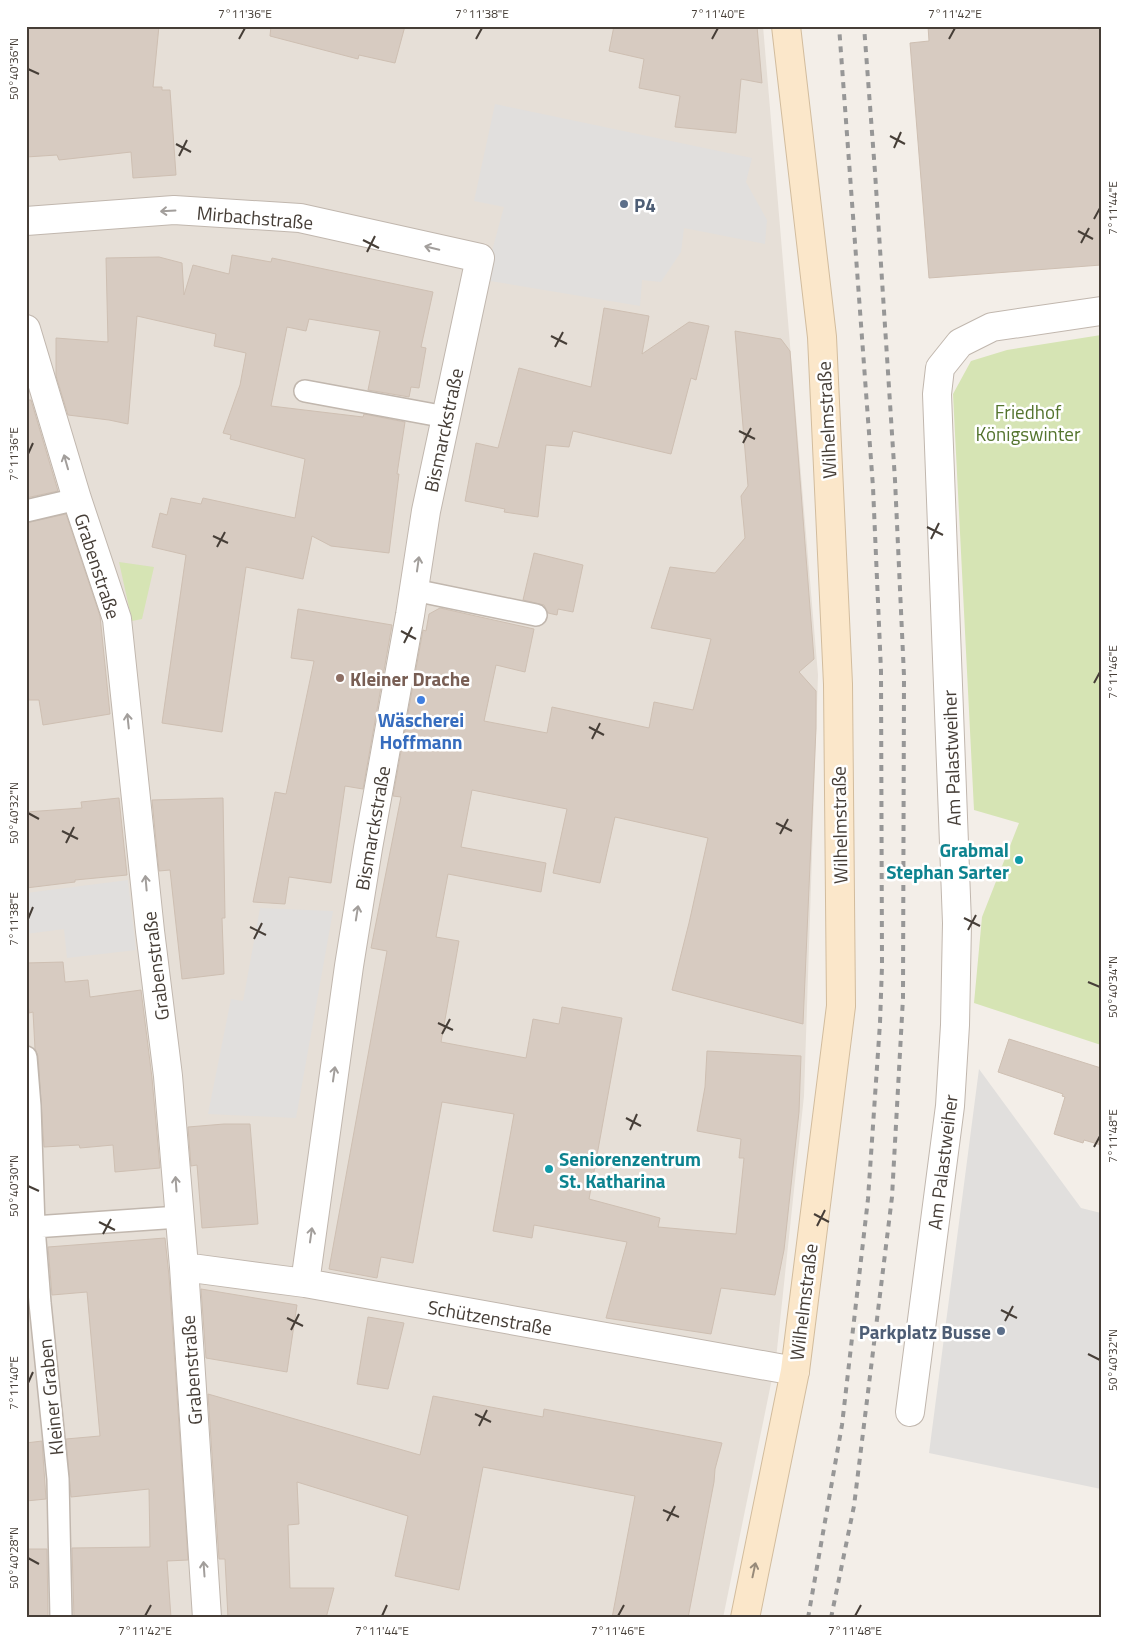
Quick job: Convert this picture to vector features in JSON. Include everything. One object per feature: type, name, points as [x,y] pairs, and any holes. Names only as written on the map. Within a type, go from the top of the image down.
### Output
[{"type":"street","name":"Wilhelmstraße","points":[[744,1618],[795,1371],[841,1006],[838,684],[822,337],[786,26]]},
{"type":"street","name":"Mirbachstraße","points":[[26,221],[174,210],[300,218],[480,258]]},
{"type":"street","name":"Bismarckstraße","points":[[305,1283],[349,966],[368,848],[414,590],[426,511],[480,258]]},
{"type":"street","name":"Am Palastweiher","points":[[910,1412],[950,1106],[956,988],[956,913],[937,394],[940,368],[960,343],[992,327],[1101,311]]},
{"type":"street","name":"Grabenstraße","points":[[26,329],[76,499],[116,619],[168,1076],[184,1267],[207,1618]]},
{"type":"street","name":"Schützenstraße","points":[[184,1267],[305,1283],[795,1371]]},
{"type":"lane","points":[[305,391],[446,417]]},
{"type":"lane","points":[[26,511],[76,499]]},
{"type":"lane","points":[[414,590],[536,615]]},
{"type":"lane","name":"Kleiner Graben","points":[[26,1057],[30,1106],[34,1226],[58,1479],[62,1618]]},
{"type":"lane","points":[[34,1226],[179,1217]]},
{"type":"shaded area","points":[[26,26],[763,26],[818,675],[804,1096],[776,1359],[723,1618],[26,1618]]},
{"type":"shaded area","name":"P4","points":[[495,104],[752,158],[746,182],[767,220],[765,244],[684,228],[681,252],[661,282],[642,280],[640,306],[484,280],[504,207],[474,201]]},
{"type":"shaded area","points":[[128,880],[136,950],[67,958],[64,929],[26,934],[26,893]]},
{"type":"shaded area","points":[[260,908],[333,911],[296,1118],[208,1114],[231,999],[243,1001]]},
{"type":"shaded area","name":"Parkplatz Busse","points":[[979,1069],[1081,1208],[1101,1213],[1101,1489],[929,1453]]},
{"type":"green space","name":"Friedhof Königswinter","points":[[1101,335],[1101,1045],[974,1003],[982,917],[1019,823],[974,810],[953,394],[971,361],[1007,350]]},
{"type":"green space","points":[[119,562],[154,567],[142,619],[132,621]]},
{"type":"building","points":[[26,26],[159,26],[153,87],[162,87],[162,90],[170,90],[176,175],[133,178],[131,152],[59,160],[57,155],[26,157]]},
{"type":"building","points":[[271,26],[405,26],[395,63],[359,55],[358,59],[270,36]]},
{"type":"building","points":[[614,26],[757,26],[762,83],[741,79],[736,133],[675,127],[680,96],[639,88],[644,59],[609,51]]},
{"type":"building","points":[[928,26],[1078,26],[1078,29],[1101,28],[1101,265],[929,278],[910,43],[929,41]]},
{"type":"building","points":[[232,255],[271,262],[272,258],[433,292],[421,347],[426,348],[419,388],[411,387],[409,397],[368,390],[380,331],[309,319],[306,331],[287,327],[271,406],[363,417],[364,414],[405,422],[397,474],[399,474],[389,553],[331,546],[312,536],[303,579],[246,567],[222,732],[162,723],[186,555],[152,547],[160,513],[167,515],[171,498],[201,504],[203,498],[295,518],[305,459],[230,439],[231,435],[223,433],[240,385],[246,353],[214,346],[216,334],[137,316],[128,424],[68,415],[56,376],[56,338],[108,342],[106,258],[159,257],[182,263],[184,295],[193,265],[229,274]]},
{"type":"building","points":[[604,308],[649,316],[642,354],[689,322],[709,326],[696,380],[691,378],[671,454],[573,431],[569,447],[546,445],[538,517],[504,512],[505,509],[465,501],[476,443],[498,448],[519,368],[591,387]]},
{"type":"building","points":[[735,331],[781,339],[790,351],[814,659],[799,672],[816,691],[803,1024],[672,990],[708,838],[615,817],[600,883],[553,873],[567,809],[472,790],[461,847],[546,863],[541,892],[448,874],[436,937],[459,941],[441,1042],[526,1058],[533,1019],[559,1024],[562,1007],[622,1018],[589,1199],[660,1218],[658,1227],[736,1234],[744,1158],[739,1158],[741,1139],[697,1131],[705,1087],[707,1051],[801,1056],[799,1112],[784,1250],[775,1295],[721,1288],[711,1334],[606,1318],[627,1242],[534,1225],[532,1238],[493,1231],[514,1114],[442,1102],[413,1263],[381,1257],[377,1278],[329,1269],[387,951],[371,948],[401,797],[393,796],[423,630],[426,631],[429,614],[440,608],[534,629],[525,672],[496,665],[484,721],[547,733],[552,707],[649,728],[654,702],[693,710],[711,639],[651,628],[670,567],[715,573],[745,538],[741,496],[748,486]]},
{"type":"building","points":[[26,400],[31,400],[58,491],[26,498]]},
{"type":"building","points":[[66,514],[100,616],[110,714],[43,725],[39,700],[29,700],[26,686],[26,523]]},
{"type":"building","points":[[534,553],[583,565],[573,612],[558,609],[557,615],[548,613],[544,605],[523,600]]},
{"type":"building","points":[[298,609],[392,625],[363,789],[345,786],[331,883],[289,877],[285,904],[253,902],[275,792],[286,794],[314,661],[291,658]]},
{"type":"building","points":[[119,798],[127,875],[75,880],[75,882],[26,888],[26,812],[82,808],[81,802]]},
{"type":"building","points":[[223,798],[225,918],[222,918],[224,974],[182,979],[170,870],[159,871],[152,800]]},
{"type":"building","points":[[63,962],[65,982],[88,980],[90,997],[141,990],[152,1078],[160,1168],[115,1172],[113,1145],[80,1148],[79,1145],[44,1147],[38,1056],[35,1049],[33,1012],[29,1013],[26,963]]},
{"type":"building","points":[[1009,1039],[1101,1068],[1101,1145],[1084,1140],[1083,1143],[1054,1134],[1065,1097],[1062,1096],[1063,1094],[998,1072]]},
{"type":"building","points":[[250,1124],[258,1224],[202,1228],[197,1165],[191,1166],[188,1127]]},
{"type":"building","points":[[165,1238],[188,1560],[167,1561],[171,1618],[74,1618],[72,1548],[150,1547],[149,1489],[71,1497],[66,1439],[100,1436],[87,1292],[52,1295],[48,1247]]},
{"type":"building","points":[[201,1289],[297,1305],[287,1372],[206,1358]]},
{"type":"building","points":[[368,1317],[404,1323],[388,1389],[357,1384]]},
{"type":"building","points":[[208,1394],[420,1455],[433,1396],[543,1417],[544,1409],[722,1443],[715,1469],[688,1618],[612,1618],[635,1496],[483,1467],[459,1590],[395,1576],[408,1516],[297,1482],[299,1524],[288,1525],[290,1588],[334,1588],[326,1618],[228,1618],[225,1559],[219,1559]]},
{"type":"building","points":[[42,1441],[46,1499],[26,1501],[26,1443]]},
{"type":"building","points":[[26,1549],[47,1549],[48,1618],[26,1618]]},
{"type":"railway","points":[[808,1618],[842,1425],[868,1199],[882,966],[881,671],[873,487],[839,26]]},
{"type":"railway","points":[[831,1618],[854,1506],[892,1197],[903,998],[904,676],[895,480],[864,26]]},
{"type":"place","name":"P4","points":[[624,204]]},
{"type":"place","name":"Kleiner Drache","points":[[340,678]]},
{"type":"place","name":"Wäscherei Hoffmann","points":[[421,700]]},
{"type":"place","name":"Grabmal Stephan Sarter","points":[[1019,860]]},
{"type":"place","name":"Seniorenzentrum St. Katharina","points":[[549,1169]]},
{"type":"place","name":"Parkplatz Busse","points":[[1001,1331]]}]
